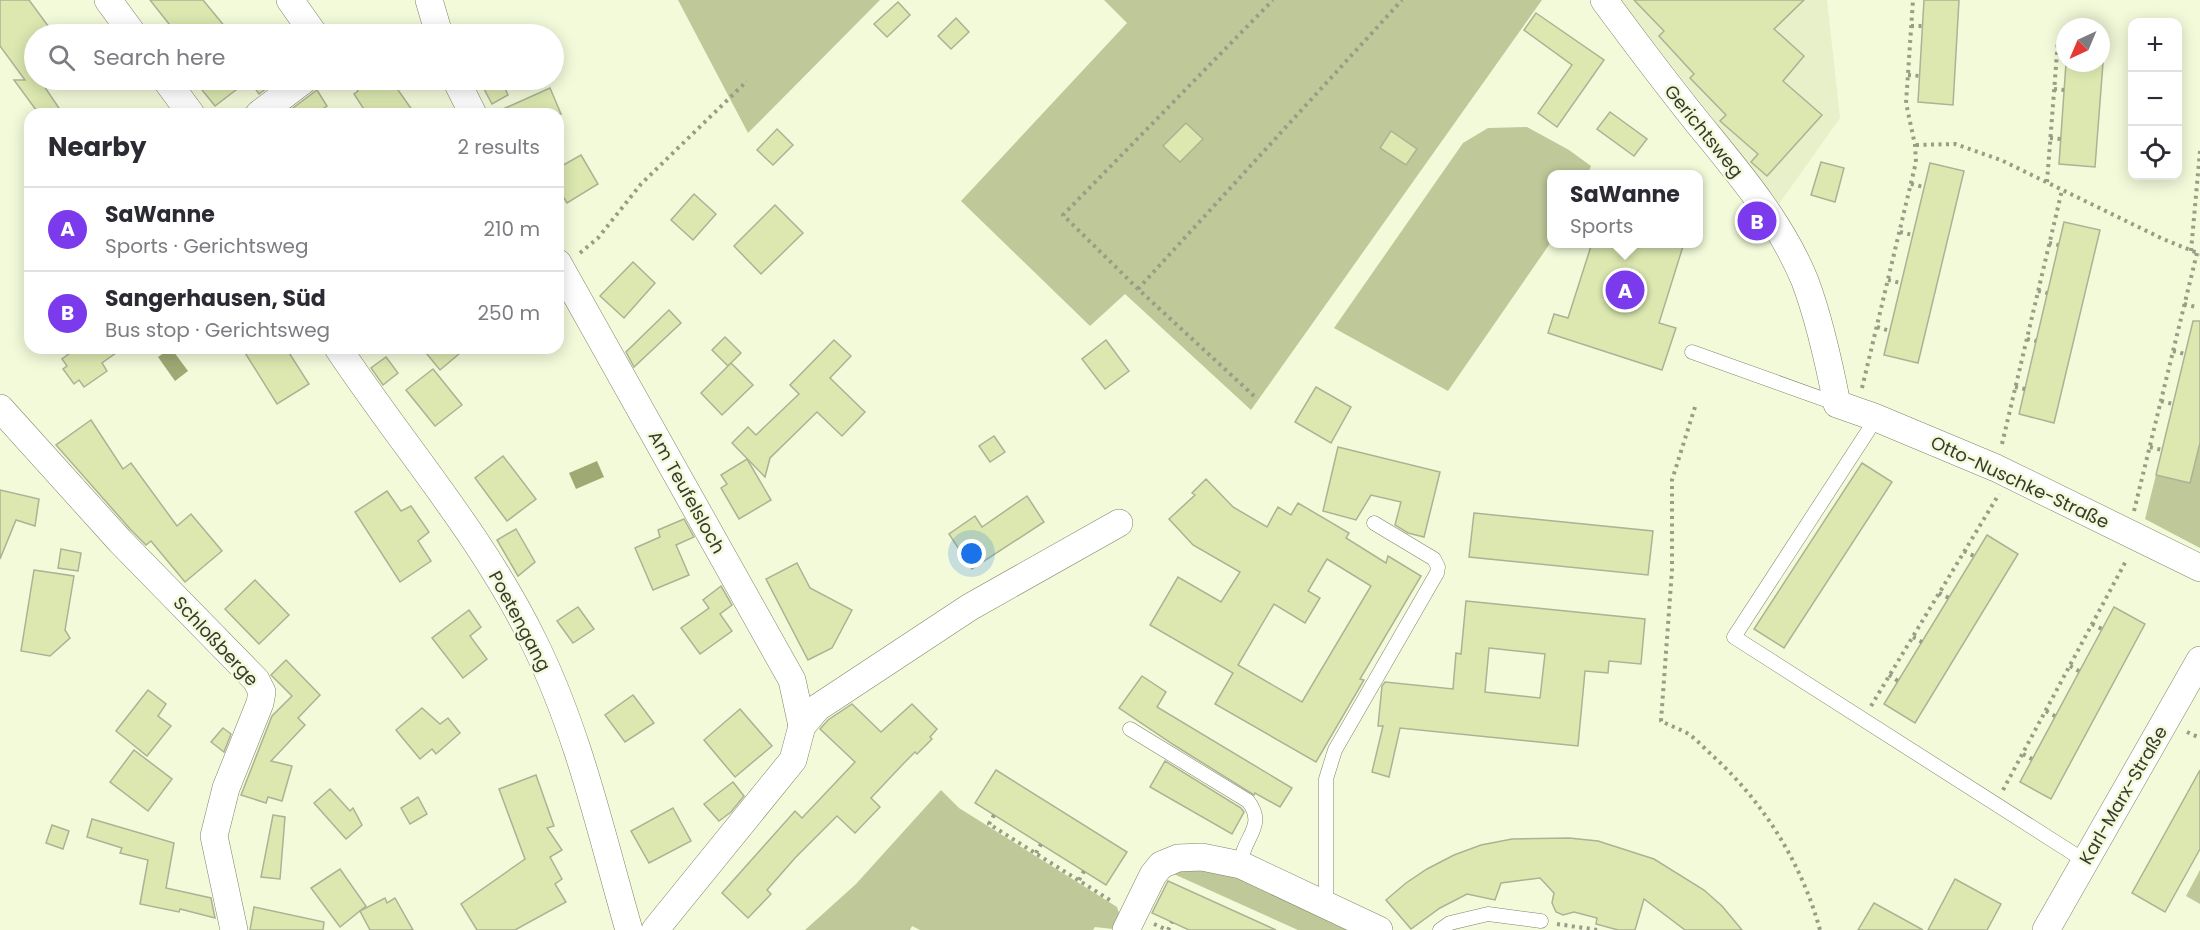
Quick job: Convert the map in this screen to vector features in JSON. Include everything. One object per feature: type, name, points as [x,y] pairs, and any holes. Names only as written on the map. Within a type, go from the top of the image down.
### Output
[{"type":"street","points":[[108,0],[126,24]]},
{"type":"street","points":[[290,0],[307,24]]},
{"type":"street","points":[[429,0],[436,24]]},
{"type":"street","name":"Gerichtsweg","points":[[1605,0],[1655,70],[1750,188],[1781,234],[1805,281],[1826,349],[1855,410]]},
{"type":"street","points":[[173,90],[187,108]]},
{"type":"street","points":[[267,108],[291,90]]},
{"type":"street","points":[[461,90],[470,108]]},
{"type":"street","name":"Am Teufelsloch","points":[[564,273],[792,680],[802,726]]},
{"type":"street","name":"Poetengang","points":[[342,354],[464,523],[509,594],[533,640],[554,685],[574,737],[629,930]]},
{"type":"street","name":"Schloßberge","points":[[0,408],[120,541],[256,680],[262,692],[260,703],[226,788],[214,836],[234,930]]},
{"type":"street","name":"Otto-Nuschke-Straße","points":[[1855,410],[2003,471],[2200,568]]},
{"type":"street","name":"Am Teufelsloch","points":[[655,930],[793,760],[802,726],[817,708],[970,607],[1119,523]]},
{"type":"street","name":"Karl-Marx-Straße","points":[[2046,930],[2200,660]]},
{"type":"street","points":[[1130,922],[1155,872],[1161,865],[1169,860],[1202,857],[1240,865],[1379,930]]},
{"type":"lane","points":[[1692,352],[1855,410],[1868,431],[1734,637],[2085,861]]},
{"type":"lane","points":[[1326,905],[1326,779],[1335,750],[1437,573],[1438,567],[1434,559],[1374,523]]},
{"type":"lane","points":[[1130,729],[1248,801],[1257,818],[1256,825],[1241,853],[1240,865]]},
{"type":"lane","points":[[1440,930],[1450,923],[1488,914],[1541,921]]},
{"type":"path","points":[[1254,396],[1138,289],[1063,215],[1273,0]]},
{"type":"path","points":[[1138,289],[1402,0]]},
{"type":"path","points":[[1855,410],[1916,162],[1915,145],[1906,103],[1913,0]]},
{"type":"path","points":[[1911,26],[1923,27]]},
{"type":"path","points":[[2047,182],[2056,64]]},
{"type":"path","points":[[1908,75],[1920,76]]},
{"type":"path","points":[[564,263],[598,238],[640,184],[747,81]]},
{"type":"path","points":[[2054,89],[2064,90]]},
{"type":"path","points":[[2050,138],[2061,139]]},
{"type":"path","points":[[1915,145],[1955,144],[2001,160],[2198,254],[2150,447],[2134,535],[2092,624],[1995,804]]},
{"type":"path","points":[[2191,251],[2198,201],[2200,152]]},
{"type":"path","points":[[1911,184],[1924,187]]},
{"type":"path","points":[[1863,720],[1964,551],[2003,471],[2015,387],[2062,190]]},
{"type":"path","points":[[1900,232],[1913,235]]},
{"type":"path","points":[[2049,243],[2058,246]]},
{"type":"path","points":[[1888,280],[1901,284]]},
{"type":"path","points":[[2038,291],[2047,293]]},
{"type":"path","points":[[2184,304],[2196,307]]},
{"type":"path","points":[[1877,327],[1890,331]]},
{"type":"path","points":[[2026,339],[2036,341]]},
{"type":"path","points":[[2173,351],[2185,354]]},
{"type":"path","points":[[2015,387],[2025,389]]},
{"type":"path","points":[[2161,401],[2173,404]]},
{"type":"path","points":[[1695,407],[1672,480],[1672,570],[1661,721],[1691,735],[1757,802],[1789,853],[1811,898],[1820,930]]},
{"type":"path","points":[[2150,447],[2162,450]]},
{"type":"path","points":[[1964,551],[1974,556]]},
{"type":"path","points":[[1939,593],[1949,598]]},
{"type":"path","points":[[2092,624],[2102,629]]},
{"type":"path","points":[[1913,636],[1922,642]]},
{"type":"path","points":[[2070,666],[2079,672]]},
{"type":"path","points":[[1889,675],[1898,681]]},
{"type":"path","points":[[2046,711],[2055,716]]},
{"type":"path","points":[[2022,753],[2032,759]]},
{"type":"path","points":[[994,814],[989,824],[1079,880],[1130,922],[1168,930],[1172,922]]},
{"type":"path","points":[[1036,853],[1041,844]]},
{"type":"path","points":[[1079,880],[1084,871]]},
{"type":"path","points":[[1541,921],[1578,929],[1598,930]]},
{"type":"shaded area","points":[[678,0],[880,0],[748,133]]},
{"type":"shaded area","points":[[1104,0],[1542,0],[1251,410],[1125,294],[1090,326],[961,201],[1127,23]]},
{"type":"shaded area","points":[[1621,0],[1827,0],[1840,118],[1779,204]]},
{"type":"shaded area","points":[[1527,127],[1569,150],[1591,166],[1590,170],[1547,170],[1547,248],[1448,391],[1334,328],[1463,143],[1488,128]]},
{"type":"shaded area","points":[[162,354],[175,354],[188,371],[175,381],[158,357]]},
{"type":"shaded area","points":[[2200,443],[2200,548],[2145,519],[2156,475],[2190,483]]},
{"type":"shaded area","points":[[597,461],[604,477],[576,489],[569,473]]},
{"type":"shaded area","points":[[941,790],[959,808],[1117,907],[1119,913],[1113,929],[1095,927],[1093,930],[920,930],[912,926],[910,930],[805,930],[856,884]]},
{"type":"shaded area","points":[[1208,863],[1363,930],[1298,930],[1167,871]]},
{"type":"shaded area","points":[[2200,870],[2200,904],[2186,896]]},
{"type":"building","points":[[0,0],[29,0],[47,24],[24,24],[24,79],[0,46]]},
{"type":"building","points":[[150,0],[203,0],[223,24],[169,24]]},
{"type":"building","points":[[1634,0],[1804,0],[1774,29],[1804,56],[1783,81],[1822,115],[1767,176],[1751,162],[1758,154],[1720,121],[1726,115],[1690,78],[1694,74],[1659,36],[1664,31]]},
{"type":"building","points":[[1924,0],[1959,0],[1953,105],[1918,102]]},
{"type":"building","points":[[898,2],[910,15],[887,37],[874,24]]},
{"type":"building","points":[[1536,13],[1604,60],[1557,127],[1538,113],[1572,65],[1524,30]]},
{"type":"building","points":[[956,18],[969,32],[951,49],[938,36]]},
{"type":"building","points":[[2065,72],[2102,72],[2095,167],[2059,164]]},
{"type":"building","points":[[14,80],[24,80],[24,90],[47,90],[59,108],[35,108]]},
{"type":"building","points":[[202,90],[236,90],[215,106]]},
{"type":"building","points":[[317,90],[327,106],[324,108],[293,108]]},
{"type":"building","points":[[398,90],[411,108],[363,108],[354,94],[358,91]]},
{"type":"building","points":[[485,90],[506,90],[508,95],[492,104]]},
{"type":"building","points":[[546,90],[551,90],[558,108],[505,108]]},
{"type":"building","points":[[1610,112],[1647,139],[1634,156],[1597,129]]},
{"type":"building","points":[[1186,123],[1203,139],[1180,162],[1163,146]]},
{"type":"building","points":[[777,129],[793,145],[773,165],[757,150]]},
{"type":"building","points":[[1391,131],[1417,149],[1406,165],[1380,148]]},
{"type":"building","points":[[581,155],[598,184],[567,203],[564,198],[564,165]]},
{"type":"building","points":[[1821,162],[1844,168],[1835,202],[1811,195]]},
{"type":"building","points":[[1930,163],[1964,171],[1918,363],[1884,355]]},
{"type":"building","points":[[694,194],[716,214],[693,240],[671,220]]},
{"type":"building","points":[[775,205],[803,233],[761,274],[734,246]]},
{"type":"building","points":[[2064,222],[2100,230],[2054,423],[2019,414]]},
{"type":"building","points":[[1590,248],[1682,248],[1659,323],[1676,328],[1662,370],[1548,333],[1554,314],[1568,318]]},
{"type":"building","points":[[633,262],[655,283],[624,318],[600,296]]},
{"type":"building","points":[[669,310],[681,323],[634,367],[626,352]]},
{"type":"building","points":[[2193,321],[2200,321],[2200,443],[2190,483],[2156,475]]},
{"type":"building","points":[[725,337],[741,353],[728,366],[712,350]]},
{"type":"building","points":[[834,340],[851,356],[830,378],[865,412],[842,436],[817,412],[770,458],[765,477],[732,443],[748,427],[756,435],[799,394],[790,385]]},
{"type":"building","points":[[1106,340],[1129,371],[1105,389],[1082,359]]},
{"type":"building","points":[[69,354],[115,354],[102,363],[107,371],[84,387],[79,380],[74,384],[63,369],[67,366],[62,359]]},
{"type":"building","points":[[246,354],[290,354],[309,384],[277,404]]},
{"type":"building","points":[[427,354],[459,354],[440,370]]},
{"type":"building","points":[[386,357],[398,373],[383,385],[371,368]]},
{"type":"building","points":[[731,363],[753,385],[722,415],[701,393]]},
{"type":"building","points":[[433,369],[462,405],[435,426],[406,390]]},
{"type":"building","points":[[1316,387],[1351,407],[1331,443],[1295,422]]},
{"type":"building","points":[[91,420],[123,469],[131,463],[177,526],[191,514],[222,551],[185,582],[151,541],[146,545],[131,530],[56,445]]},
{"type":"building","points":[[994,436],[1005,452],[990,462],[979,446]]},
{"type":"building","points":[[1338,447],[1440,472],[1424,537],[1408,533],[1395,525],[1401,502],[1371,495],[1356,520],[1323,511]]},
{"type":"building","points":[[503,456],[536,499],[507,521],[475,478]]},
{"type":"building","points":[[747,459],[771,500],[739,519],[721,488],[727,484],[721,475]]},
{"type":"building","points":[[1862,463],[1892,482],[1784,648],[1754,629]]},
{"type":"building","points":[[1206,479],[1233,507],[1267,527],[1278,507],[1291,515],[1298,503],[1349,533],[1346,538],[1386,563],[1388,556],[1421,576],[1360,679],[1364,680],[1316,762],[1215,704],[1233,673],[1150,625],[1178,577],[1221,602],[1240,572],[1193,545],[1169,519],[1195,495],[1192,493]],"holes":[[[1327,559],[1371,586],[1302,702],[1238,665],[1274,604],[1305,623],[1320,598],[1308,591]]]},
{"type":"building","points":[[0,490],[39,499],[35,526],[16,520],[0,559]]},
{"type":"building","points":[[387,491],[401,511],[411,506],[429,532],[418,541],[431,561],[400,582],[355,512]]},
{"type":"building","points":[[1027,496],[1044,522],[972,569],[949,534],[975,516],[982,527]]},
{"type":"building","points":[[1474,513],[1653,531],[1648,575],[1469,557]]},
{"type":"building","points":[[684,519],[694,537],[676,545],[689,575],[653,590],[635,548],[660,537],[658,530]]},
{"type":"building","points":[[516,529],[535,562],[518,576],[497,540]]},
{"type":"building","points":[[1987,535],[2018,554],[1915,723],[1884,704]]},
{"type":"building","points":[[61,549],[81,553],[78,571],[58,568]]},
{"type":"building","points":[[797,563],[810,588],[852,610],[832,648],[808,660],[766,579]]},
{"type":"building","points":[[34,570],[74,576],[65,630],[70,638],[50,656],[21,651]]},
{"type":"building","points":[[255,580],[289,615],[259,644],[225,609]]},
{"type":"building","points":[[721,586],[732,605],[720,614],[732,631],[700,654],[681,628],[709,608],[703,600]]},
{"type":"building","points":[[1466,601],[1645,619],[1641,664],[1609,661],[1608,673],[1585,671],[1578,746],[1400,728],[1389,777],[1372,772],[1383,726],[1378,726],[1382,686],[1385,682],[1453,689],[1456,653],[1461,654]],"holes":[[[1489,648],[1545,654],[1540,698],[1485,692]]]},
{"type":"building","points":[[578,607],[594,629],[573,643],[557,621]]},
{"type":"building","points":[[2114,607],[2145,624],[2051,799],[2020,782]]},
{"type":"building","points":[[469,610],[481,627],[470,636],[487,659],[463,678],[432,638]]},
{"type":"building","points":[[286,660],[320,695],[298,718],[305,725],[271,761],[292,766],[282,801],[268,797],[266,803],[241,795],[272,716],[292,696],[271,675]]},
{"type":"building","points":[[1142,676],[1166,692],[1157,707],[1292,788],[1280,807],[1255,793],[1254,795],[1119,708]]},
{"type":"building","points":[[148,690],[166,704],[158,716],[171,726],[147,756],[116,731]]},
{"type":"building","points":[[633,695],[654,723],[625,742],[605,715]]},
{"type":"building","points":[[852,704],[881,732],[912,704],[937,729],[930,737],[932,739],[917,754],[915,752],[871,798],[880,807],[855,833],[837,816],[767,890],[771,894],[748,918],[722,893],[795,811],[802,818],[855,762],[820,729],[828,720]]},
{"type":"building","points":[[422,708],[440,724],[448,718],[460,733],[436,754],[432,749],[420,759],[396,730]]},
{"type":"building","points":[[740,709],[772,746],[735,777],[704,740]]},
{"type":"building","points":[[223,728],[231,734],[224,752],[211,742]]},
{"type":"building","points":[[134,750],[172,779],[148,811],[110,782]]},
{"type":"building","points":[[1165,761],[1241,808],[1244,812],[1232,834],[1150,787]]},
{"type":"building","points":[[996,770],[1127,852],[1106,885],[975,803]]},
{"type":"building","points":[[2200,770],[2200,849],[2165,912],[2132,893]]},
{"type":"building","points":[[536,775],[554,826],[547,828],[562,850],[550,857],[562,879],[555,884],[566,902],[515,930],[477,930],[461,904],[525,859],[499,789]]},
{"type":"building","points":[[733,782],[744,796],[731,812],[719,821],[704,804]]},
{"type":"building","points":[[330,789],[350,811],[353,808],[362,825],[346,839],[314,803]]},
{"type":"building","points":[[418,797],[427,814],[410,824],[401,808]]},
{"type":"building","points":[[673,808],[691,841],[649,863],[631,831]]},
{"type":"building","points":[[273,815],[285,817],[280,879],[261,877]]},
{"type":"building","points":[[92,819],[174,843],[166,888],[211,898],[215,918],[180,909],[179,912],[140,904],[148,860],[120,853],[122,848],[87,837]]},
{"type":"building","points":[[52,825],[69,831],[63,849],[46,843]]},
{"type":"building","points":[[1569,838],[1598,841],[1654,859],[1704,890],[1722,906],[1742,930],[1685,930],[1644,899],[1635,930],[1618,930],[1596,924],[1597,918],[1574,912],[1563,915],[1556,912],[1552,903],[1554,893],[1540,878],[1501,883],[1495,900],[1467,894],[1440,908],[1411,929],[1386,900],[1427,869],[1454,855],[1481,845],[1512,839]]},
{"type":"building","points":[[340,869],[366,906],[340,927],[311,888]]},
{"type":"building","points":[[1955,879],[2001,904],[1987,930],[1928,930]]},
{"type":"building","points":[[1168,881],[1276,930],[1189,930],[1152,913]]},
{"type":"building","points":[[385,898],[387,903],[395,898],[413,930],[370,930],[360,911]]},
{"type":"building","points":[[1874,903],[1923,930],[1858,930]]},
{"type":"building","points":[[254,907],[324,922],[323,930],[250,930]]},
{"type":"place","name":"Sangerhausen, Süd","points":[[1757,221]]},
{"type":"place","name":"SaWanne","points":[[1625,290]]}]
